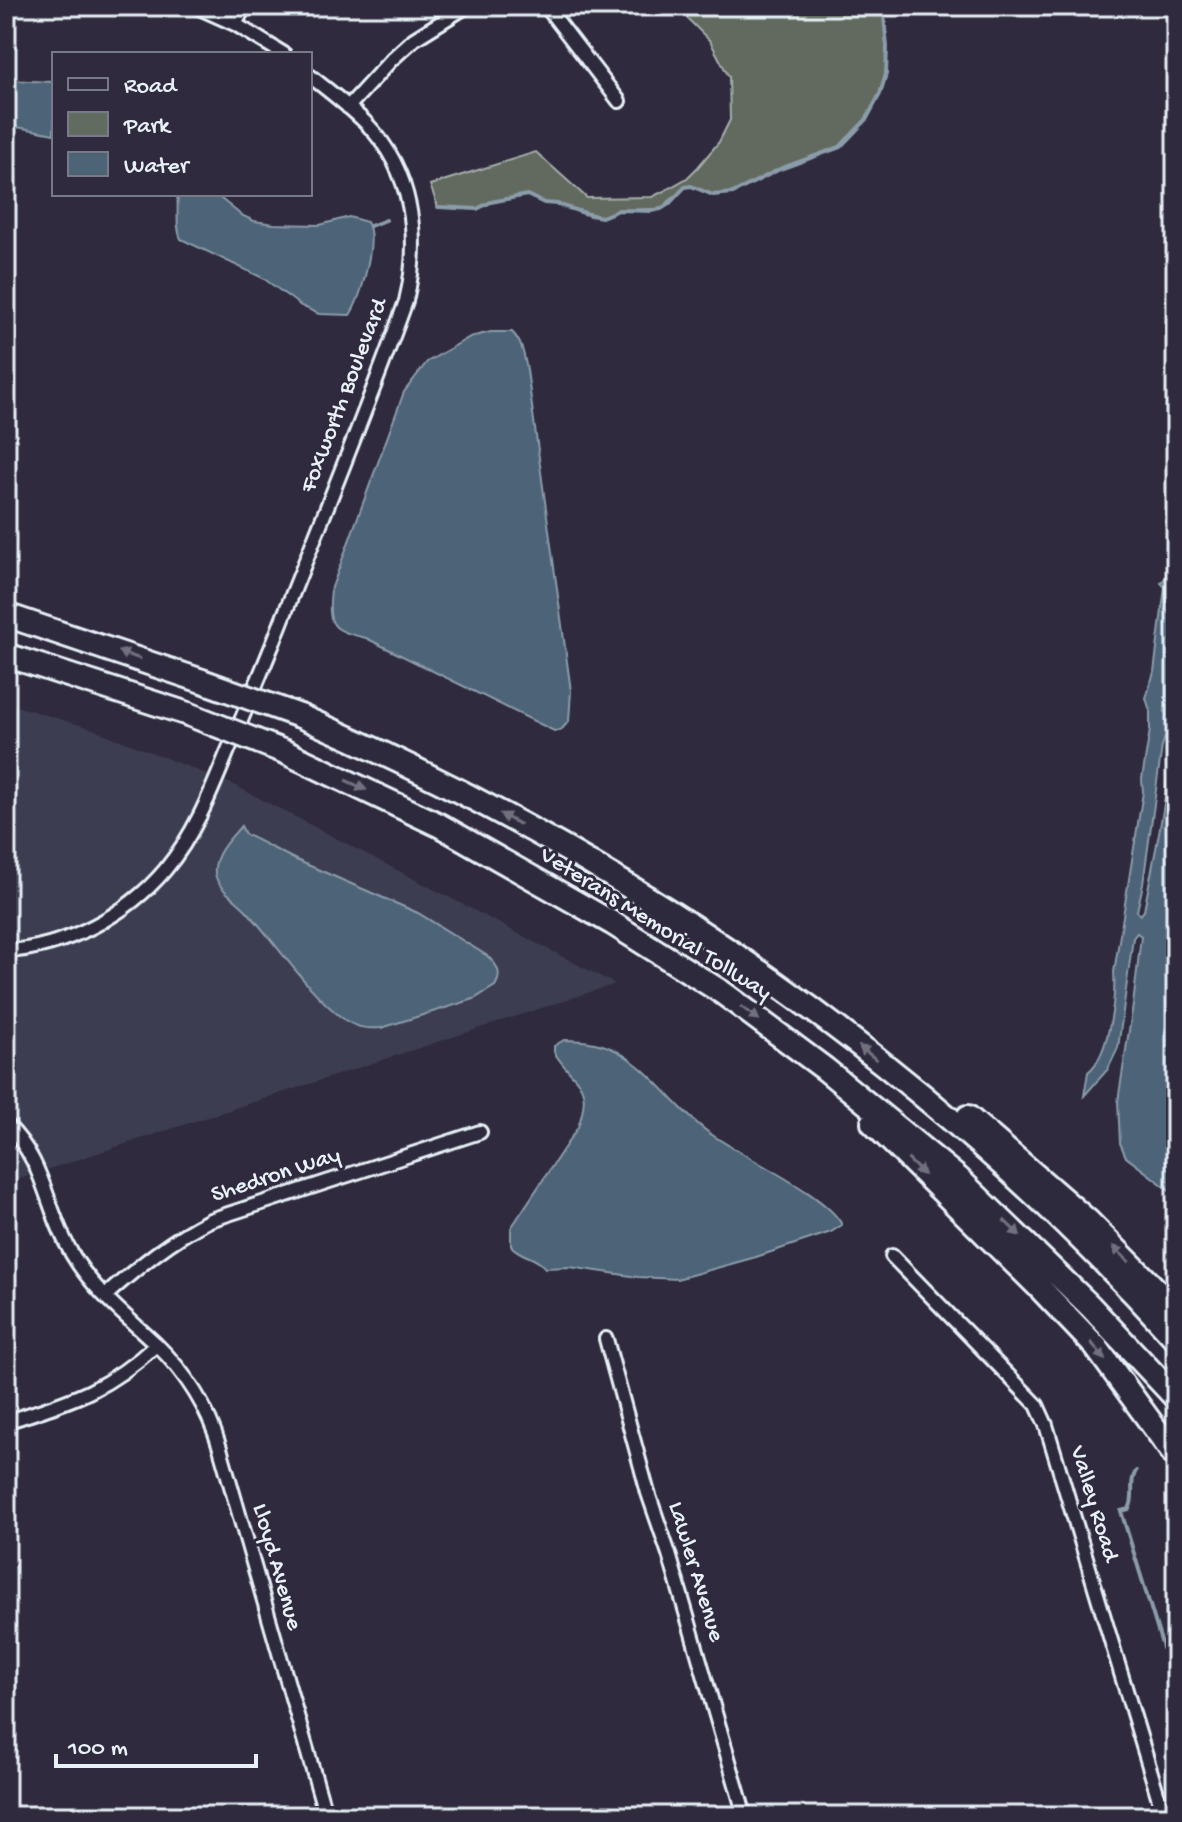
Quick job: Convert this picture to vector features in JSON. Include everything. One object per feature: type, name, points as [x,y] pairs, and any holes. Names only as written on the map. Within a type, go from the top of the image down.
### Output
[{"type":"highway","name":"Veterans Memorial Tollway","points":[[6,615],[300,716],[432,777],[627,885],[763,974],[929,1101],[1078,1236],[1176,1339]]},
{"type":"highway","name":"Veterans Memorial Tollway","points":[[6,655],[188,714],[285,752],[439,825],[612,923],[723,993],[825,1069],[958,1178],[1012,1227],[1176,1398]]},
{"type":"highway","points":[[825,1069],[847,1097],[1096,1347],[1176,1457]]},
{"type":"highway","points":[[929,1101],[967,1116],[990,1135],[1088,1221],[1176,1310]]},
{"type":"street","points":[[195,6],[235,24],[281,52]]},
{"type":"street","points":[[235,24],[245,6]]},
{"type":"street","points":[[348,107],[414,39],[467,6]]},
{"type":"street","points":[[546,6],[619,101]]},
{"type":"street","name":"Foxworth Boulevard","points":[[6,951],[81,932],[111,916],[142,894],[164,871],[189,836],[228,753],[394,336],[412,277],[411,210],[397,167],[382,142],[348,107],[312,78]]},
{"type":"street","name":"Lloyd Avenue","points":[[6,1124],[23,1142],[36,1163],[60,1233],[73,1257],[122,1315],[156,1345],[193,1387],[215,1432],[326,1816]]},
{"type":"street","name":"Shedron Way","points":[[105,1296],[153,1254],[210,1220],[480,1132]]},
{"type":"street","name":"Valley Road","points":[[892,1256],[1037,1405],[1046,1425],[1164,1816]]},
{"type":"street","name":"Lawler Avenue","points":[[606,1339],[648,1493],[669,1554],[745,1816]]},
{"type":"street","points":[[6,1422],[94,1391],[132,1367],[156,1345]]},
{"type":"shaded area","points":[[6,703],[90,728],[234,785],[615,984],[6,1183]]},
{"type":"green space","points":[[675,6],[883,6],[887,47],[886,74],[880,94],[866,120],[840,147],[780,169],[733,193],[713,195],[691,186],[685,187],[661,209],[619,210],[602,217],[544,203],[527,195],[491,202],[477,209],[438,207],[430,185],[536,152],[587,198],[652,197],[687,178],[719,142],[730,120],[729,77],[710,41]]},
{"type":"water","points":[[6,80],[52,82],[52,134],[6,125]]},
{"type":"water","points":[[177,196],[217,196],[241,215],[274,224],[320,225],[349,217],[367,222],[371,242],[359,296],[350,315],[319,314],[301,306],[263,278],[181,239]]},
{"type":"water","points":[[491,332],[512,332],[516,336],[527,370],[571,691],[569,721],[561,730],[554,731],[366,638],[339,629],[331,619],[331,590],[404,392],[427,362],[470,337]]},
{"type":"water","points":[[1176,522],[1176,660],[1169,703],[1173,708],[1176,704],[1176,1195],[1126,1157],[1120,1143],[1118,1101],[1141,936],[1137,933],[1133,938],[1118,1048],[1108,1069],[1084,1096],[1088,1072],[1101,1053],[1112,1011],[1114,972],[1143,792],[1142,779],[1150,730],[1146,698],[1154,672],[1165,587],[1161,583],[1171,571]],"holes":[[[1166,735],[1170,739],[1160,825],[1144,911],[1140,915],[1137,911],[1162,746]]]},
{"type":"water","points":[[241,826],[245,834],[294,859],[418,913],[486,955],[498,969],[495,986],[474,999],[381,1028],[362,1027],[345,1020],[319,997],[216,879],[217,859]]},
{"type":"water","points":[[564,1040],[585,1041],[617,1051],[708,1132],[801,1188],[833,1213],[842,1225],[831,1232],[756,1257],[677,1279],[570,1267],[545,1268],[515,1250],[511,1246],[511,1228],[578,1127],[582,1112],[584,1100],[580,1084],[554,1052],[554,1046]]},
{"type":"waterway","points":[[438,207],[477,209],[491,202],[527,195],[544,203],[602,217],[619,210],[651,211],[669,204],[685,187],[691,186],[713,195],[733,193],[780,169],[840,147],[866,120],[880,94],[886,74],[887,47],[883,6]]},
{"type":"waterway","points":[[370,226],[386,220]]},
{"type":"waterway","points":[[1136,1471],[1131,1504],[1129,1509],[1121,1511],[1176,1690]]}]
